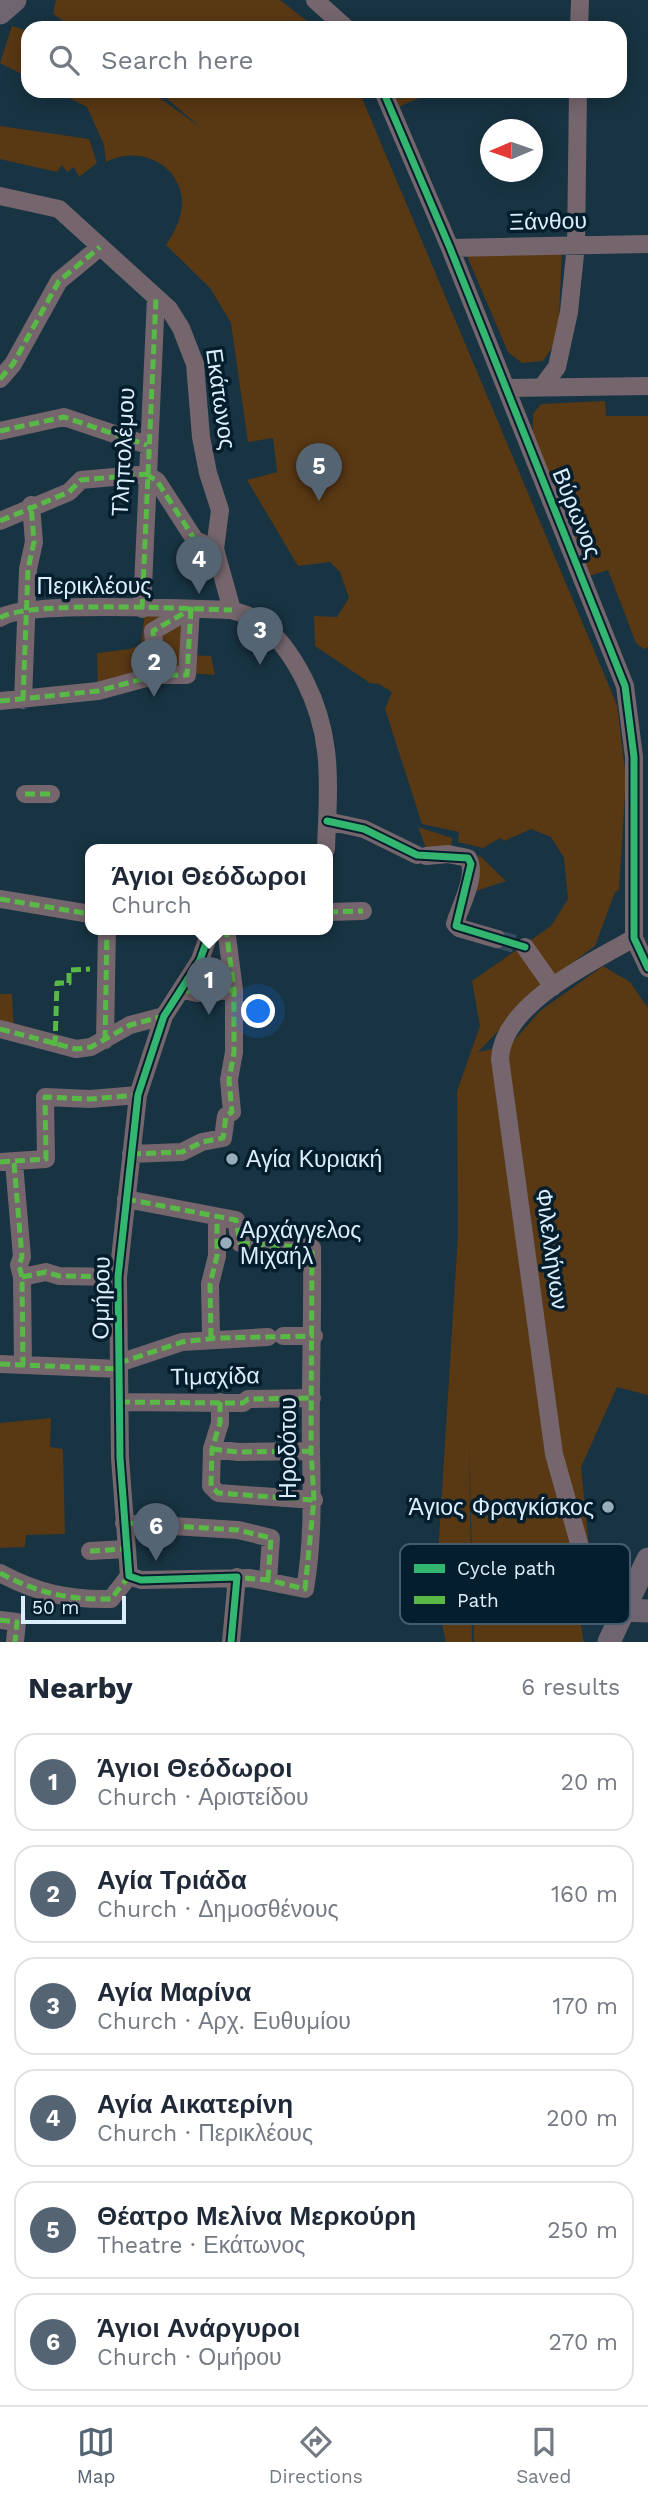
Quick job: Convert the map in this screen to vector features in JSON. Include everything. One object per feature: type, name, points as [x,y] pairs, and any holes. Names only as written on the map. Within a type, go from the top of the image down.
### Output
[{"type":"main road","points":[[0,13],[15,0]]},
{"type":"main road","points":[[630,1596],[648,1559]]},
{"type":"main road","points":[[630,1610],[648,1611]]},
{"type":"main road","points":[[609,1642],[617,1624]]},
{"type":"street","points":[[315,0],[338,21]]},
{"type":"street","points":[[579,21],[580,0]]},
{"type":"street","name":"Βύρωνος","points":[[386,98],[507,388],[625,687],[634,757],[634,938],[648,968]]},
{"type":"street","points":[[542,387],[557,367],[563,346],[576,245],[578,98]]},
{"type":"street","name":"Εκάτωνος","points":[[0,196],[59,209],[169,309],[181,328],[195,363],[201,437],[208,474],[220,510],[215,549]]},
{"type":"street","name":"Ξάνθου","points":[[450,248],[648,244]]},
{"type":"street","points":[[0,379],[13,363],[59,281],[100,247]]},
{"type":"street","name":"Τληπολέμου","points":[[142,609],[147,445],[156,297]]},
{"type":"street","points":[[507,388],[648,386]]},
{"type":"street","points":[[0,431],[64,417],[147,445]]},
{"type":"street","points":[[1,516],[69,492],[81,480],[146,474],[157,481],[195,540],[215,549],[232,610],[256,619],[277,640],[301,674],[310,693],[327,752],[326,844]]},
{"type":"street","points":[[23,700],[26,610],[33,542],[31,505]]},
{"type":"street","name":"Περικλέους","points":[[0,618],[7,613],[26,610],[232,610]]},
{"type":"street","points":[[0,701],[98,691],[157,675],[187,675],[191,610]]},
{"type":"street","points":[[157,675],[153,631],[191,610]]},
{"type":"street","points":[[25,794],[51,794]]},
{"type":"street","points":[[327,821],[364,829],[422,856],[448,854],[468,858],[471,864],[466,892],[456,920],[459,928],[497,939]]},
{"type":"street","points":[[0,899],[85,913]]},
{"type":"street","points":[[333,912],[363,911]]},
{"type":"street","points":[[105,1040],[107,935]]},
{"type":"street","name":"Ομήρου","points":[[129,1576],[124,1523],[118,1277],[138,1096],[164,1016],[184,990],[209,943],[210,935]]},
{"type":"street","points":[[131,1154],[182,1152],[202,1142],[223,1138],[226,1115],[232,1112],[229,1080],[234,1052],[233,990],[227,935]]},
{"type":"street","name":"Φιλελλήνων","points":[[579,1544],[554,1454],[500,1059],[505,1034],[550,984],[634,938]]},
{"type":"street","points":[[525,947],[550,984]]},
{"type":"street","points":[[184,990],[197,993],[233,990]]},
{"type":"street","points":[[0,1029],[76,1049],[91,1047],[130,1025],[164,1016]]},
{"type":"street","points":[[23,1365],[19,1192],[7,1162],[46,1159],[45,1097],[90,1099],[138,1096]]},
{"type":"street","points":[[126,1199],[216,1217],[217,1256],[209,1284],[211,1338]]},
{"type":"street","name":"Ηροδότου","points":[[216,1217],[236,1220],[240,1243],[312,1248],[314,1335],[311,1451],[314,1500],[305,1589],[268,1580]]},
{"type":"street","points":[[22,1277],[46,1272],[59,1276],[118,1277]]},
{"type":"street","points":[[0,1364],[119,1366],[181,1342],[211,1338],[314,1335]]},
{"type":"street","name":"Τιμαχίδα","points":[[120,1402],[312,1398]]},
{"type":"street","points":[[220,1402],[220,1423],[212,1448],[211,1486],[218,1493],[314,1500]]},
{"type":"street","points":[[212,1448],[237,1452],[311,1451]]},
{"type":"street","points":[[0,1573],[29,1589],[81,1600],[111,1599],[129,1576],[141,1580],[237,1577],[268,1580],[271,1538],[238,1530],[124,1523]]},
{"type":"street","points":[[90,1551],[126,1549]]},
{"type":"street","points":[[231,1642],[237,1577]]},
{"type":"street","points":[[0,1620],[17,1622],[15,1642]]},
{"type":"shaded area","points":[[56,0],[280,0],[307,21],[64,21],[53,14]]},
{"type":"shaded area","points":[[12,26],[21,29],[21,74],[0,63]]},
{"type":"shaded area","points":[[70,98],[160,98],[200,127],[166,98],[362,98],[617,705],[626,778],[619,890],[615,892],[595,946],[542,985],[478,1052],[510,1045],[540,1011],[603,966],[630,982],[648,1008],[648,1395],[617,1387],[581,1467],[589,1544],[472,1544],[469,1439],[471,1544],[439,1544],[458,1234],[457,1091],[480,1026],[472,981],[551,926],[568,899],[564,858],[551,837],[531,829],[504,841],[500,838],[483,848],[458,842],[459,832],[422,824],[385,709],[392,692],[379,684],[370,683],[315,646],[314,616],[337,617],[349,598],[340,572],[330,562],[298,566],[247,480],[277,472],[273,438],[248,442],[231,323],[210,288],[166,245],[180,217],[182,199],[179,186],[173,175],[164,167],[143,156],[130,155],[106,162],[104,145],[87,107]]},
{"type":"shaded area","points":[[396,98],[419,98],[399,107]]},
{"type":"shaded area","points":[[0,126],[89,139],[97,163],[79,177],[74,167],[67,172],[62,165],[57,172],[0,159]]},
{"type":"shaded area","points":[[562,250],[558,339],[543,361],[522,363],[508,352],[467,256]]},
{"type":"shaded area","points":[[605,401],[606,416],[648,416],[648,647],[644,649],[636,643],[608,570],[589,576],[572,534],[585,530],[573,499],[560,504],[533,436],[533,414],[541,404]]},
{"type":"shaded area","points":[[145,613],[188,615],[188,655],[211,656],[215,675],[189,673],[98,691],[97,653],[130,649],[141,644]]},
{"type":"shaded area","points":[[418,827],[452,838],[451,848],[427,850]]},
{"type":"shaded area","points":[[479,855],[506,881],[470,893]]},
{"type":"shaded area","points":[[0,994],[12,994],[14,1033],[0,1033]]},
{"type":"shaded area","points":[[51,1418],[50,1447],[63,1449],[65,1534],[26,1535],[25,1547],[0,1548],[0,1423]]},
{"type":"shaded area","points":[[442,1624],[472,1624],[472,1642],[446,1642]]},
{"type":"shaded area","points":[[474,1624],[581,1624],[584,1642],[474,1642]]},
{"type":"tunnel","points":[[497,939],[525,947]]},
{"type":"marked path","points":[[0,379],[13,364],[59,281],[100,247]]},
{"type":"marked path","points":[[142,609],[156,297]]},
{"type":"marked path","points":[[0,431],[64,417],[147,445]]},
{"type":"marked path","points":[[146,474],[157,481],[195,540],[215,549]]},
{"type":"marked path","points":[[0,521],[69,492],[81,480],[146,474]]},
{"type":"marked path","points":[[23,700],[28,569],[34,542],[31,505]]},
{"type":"marked path","points":[[0,618],[16,612],[74,607],[232,610]]},
{"type":"marked path","points":[[191,609],[187,675],[157,675],[153,631],[191,609]]},
{"type":"marked path","points":[[0,701],[98,691],[157,675]]},
{"type":"marked path","points":[[25,794],[51,794]]},
{"type":"marked path","points":[[0,899],[85,913]]},
{"type":"marked path","points":[[333,912],[363,911]]},
{"type":"marked path","points":[[105,1040],[107,935]]},
{"type":"marked path","points":[[131,1154],[182,1152],[202,1142],[223,1138],[226,1116],[232,1112],[229,1080],[234,1052],[234,990],[227,935]]},
{"type":"marked path","points":[[55,1046],[57,983],[69,983],[69,970],[90,969]]},
{"type":"marked path","points":[[184,990],[197,993],[234,990]]},
{"type":"marked path","points":[[0,1029],[76,1049],[91,1047],[130,1025],[164,1016]]},
{"type":"marked path","points":[[0,1162],[46,1159],[45,1097],[90,1099],[138,1095]]},
{"type":"marked path","points":[[14,1163],[22,1257],[19,1265],[22,1277],[23,1365]]},
{"type":"marked path","points":[[126,1199],[236,1220],[240,1243],[312,1248],[311,1451],[314,1500],[305,1589],[268,1580],[233,1577]]},
{"type":"marked path","points":[[211,1338],[210,1284],[217,1256],[217,1217]]},
{"type":"marked path","points":[[22,1277],[46,1272],[59,1276],[118,1277]]},
{"type":"marked path","points":[[119,1363],[182,1342],[215,1338],[314,1336]]},
{"type":"marked path","points":[[0,1364],[119,1369]]},
{"type":"marked path","points":[[120,1402],[243,1403],[248,1399],[312,1398]]},
{"type":"marked path","points":[[220,1402],[220,1423],[212,1449],[211,1486],[218,1493],[314,1500]]},
{"type":"marked path","points":[[212,1449],[238,1452],[311,1451]]},
{"type":"marked path","points":[[124,1523],[238,1530],[271,1538],[268,1580]]},
{"type":"marked path","points":[[90,1551],[126,1549]]},
{"type":"marked path","points":[[0,1573],[40,1590],[96,1599],[111,1599],[129,1576]]},
{"type":"marked path","points":[[0,1620],[17,1622],[15,1642]]},
{"type":"cycle path","points":[[386,98],[450,248],[625,686],[634,757],[634,938],[648,968]]},
{"type":"cycle path","points":[[327,821],[364,829],[417,855],[468,858],[471,864],[456,926],[525,947]]},
{"type":"cycle path","points":[[209,935],[200,960],[164,1016],[138,1095],[118,1277],[120,1458],[129,1576],[141,1580],[237,1577],[231,1642]]},
{"type":"place","name":"Θέατρο Μελίνα Μερκούρη","points":[[319,501]]},
{"type":"place","name":"Αγία Αικατερίνη","points":[[199,594]]},
{"type":"place","name":"Αγία Μαρίνα","points":[[260,665]]},
{"type":"place","name":"Αγία Τριάδα","points":[[154,697]]},
{"type":"place","name":"Άγιοι Θεόδωροι","points":[[209,1015]]},
{"type":"place","name":"Αγία Κυριακή","points":[[232,1159]]},
{"type":"place","name":"Αρχάγγελος Μιχαήλ","points":[[226,1243]]},
{"type":"place","name":"Άγιος Φραγκίσκος","points":[[608,1507]]},
{"type":"place","name":"Άγιοι Ανάργυροι","points":[[156,1561]]}]
